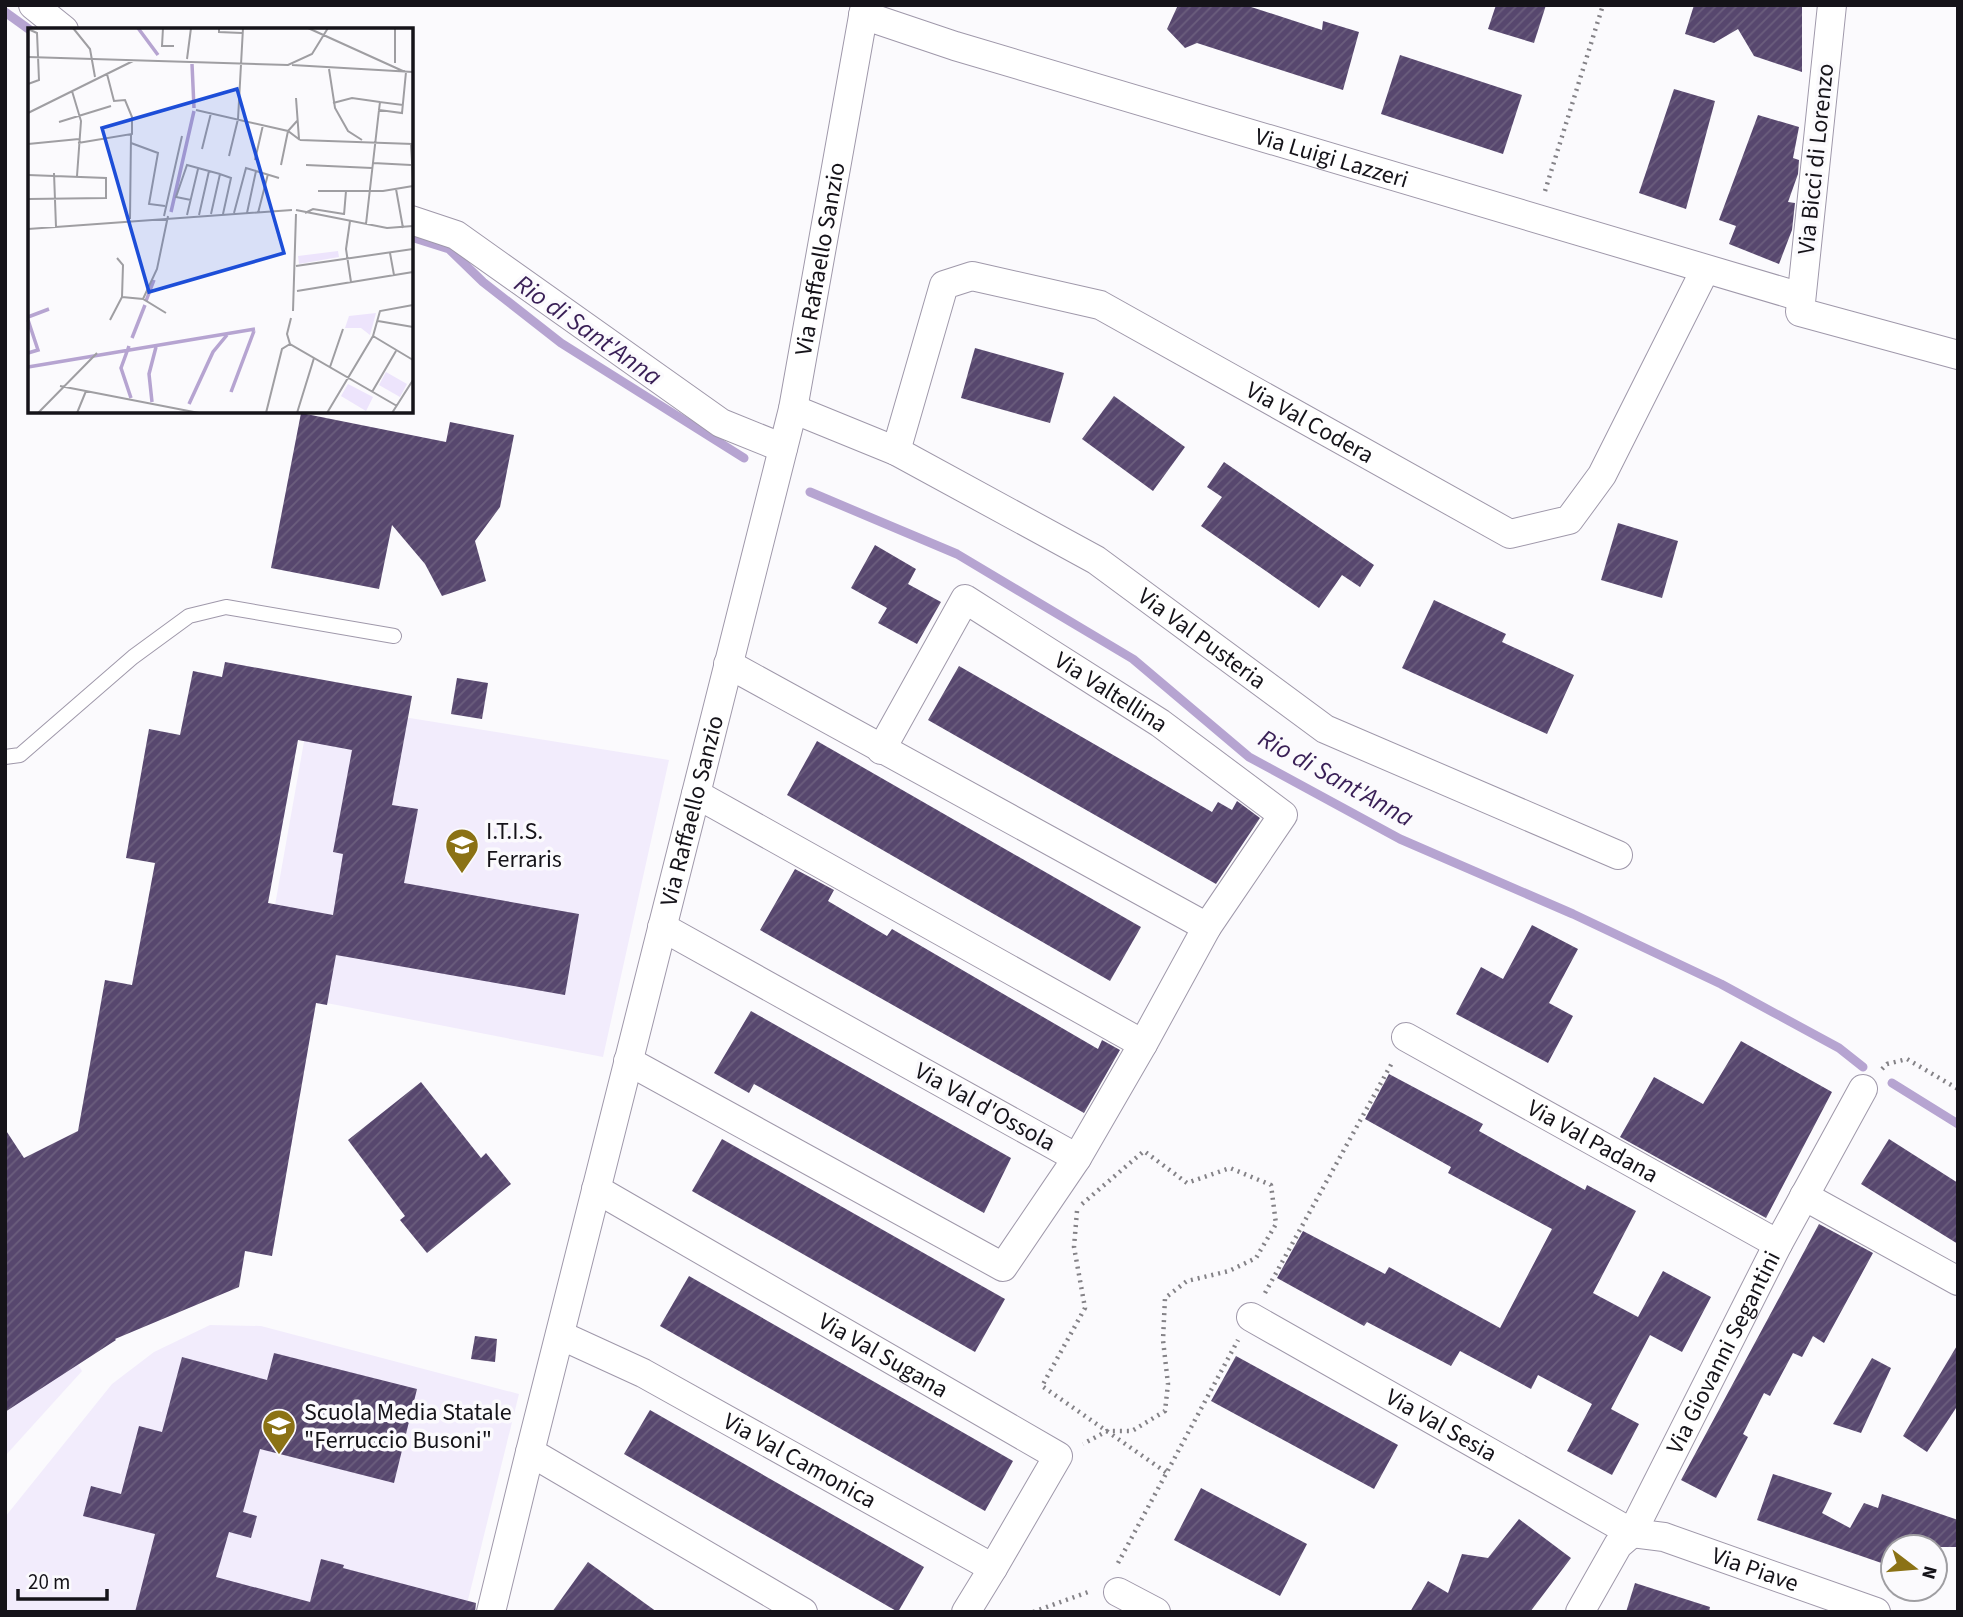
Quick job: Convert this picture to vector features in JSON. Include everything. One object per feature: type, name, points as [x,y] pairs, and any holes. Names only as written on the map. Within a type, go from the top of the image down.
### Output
[{"type":"street","points":[[33,5],[62,28]]},
{"type":"street","name":"Via Bicci di Lorenzo","points":[[1801,305],[1832,5]]},
{"type":"street","name":"Via Luigi Lazzeri","points":[[864,10],[969,50],[1705,270],[1801,305],[1958,355]]},
{"type":"street","name":"Via Raffaello Sanzio","points":[[491,1612],[793,409],[864,10]]},
{"type":"street","points":[[413,220],[456,235],[721,423],[783,448]]},
{"type":"street","name":"Via Val Codera","points":[[896,451],[944,285],[972,276],[1100,305],[1510,534],[1569,520],[1602,475],[1705,270]]},
{"type":"street","name":"Via Val Pusteria","points":[[793,409],[896,451],[1096,560],[1325,729],[1618,855]]},
{"type":"street","name":"Via Valtellina","points":[[881,750],[965,599],[1160,723],[1283,815],[1207,927],[1077,1158]]},
{"type":"street","points":[[729,664],[1207,927]]},
{"type":"street","points":[[696,794],[1143,1044]]},
{"type":"street","name":"Via Val d'Ossola","points":[[628,1061],[1003,1267],[1077,1158],[662,927]]},
{"type":"street","name":"Via Val Padana","points":[[1406,1037],[1778,1244]]},
{"type":"street","name":"Via Giovanni Segantini","points":[[1580,1612],[1618,1545],[1632,1533],[1778,1244],[1863,1089]]},
{"type":"street","name":"Via Val Sugana","points":[[596,1189],[1058,1456],[993,1568]]},
{"type":"street","points":[[1804,1196],[1958,1280]]},
{"type":"street","name":"Via Val Sesia","points":[[1251,1317],[1632,1533]]},
{"type":"street","name":"Via Val Camonica","points":[[560,1335],[643,1373],[993,1568]]},
{"type":"street","points":[[530,1452],[803,1612]]},
{"type":"street","name":"Via Piave","points":[[1632,1533],[1664,1537],[1876,1612]]},
{"type":"street","points":[[966,1612],[993,1568]]},
{"type":"street","points":[[1118,1592],[1156,1612]]},
{"type":"lane","points":[[5,757],[20,755],[133,657],[189,616],[226,607],[394,636]]},
{"type":"path","points":[[1536,218],[1603,5]]},
{"type":"path","points":[[1863,1089],[1886,1064],[1907,1059],[1958,1089]]},
{"type":"path","points":[[1107,1431],[1132,1431],[1165,1411],[1168,1384],[1163,1340],[1166,1298],[1187,1281],[1229,1271],[1256,1258],[1276,1224],[1271,1185],[1230,1168],[1187,1183],[1144,1151],[1077,1208],[1074,1247],[1085,1308],[1042,1386],[1107,1431],[1167,1472]]},
{"type":"path","points":[[1032,1612],[1105,1586],[1118,1592]]},
{"type":"shaded area","name":"I.T.I.S. Ferraris","points":[[311,702],[669,760],[603,1057],[260,990]]},
{"type":"shaded area","points":[[5,1246],[82,1371],[5,1456]]},
{"type":"shaded area","name":"Scuola Media Statale \"Ferruccio Busoni\"","points":[[210,1325],[261,1326],[519,1394],[465,1612],[5,1612],[5,1517],[112,1384],[154,1352]]},
{"type":"building","points":[[1178,5],[1245,5],[1322,30],[1323,21],[1359,32],[1343,90],[1197,43],[1185,48],[1167,29]]},
{"type":"building","points":[[1496,5],[1546,5],[1534,43],[1488,29]]},
{"type":"building","points":[[1694,5],[1802,5],[1802,72],[1754,56],[1738,29],[1714,43],[1685,34]]},
{"type":"building","points":[[1400,55],[1522,95],[1503,154],[1381,114]]},
{"type":"building","points":[[1674,89],[1715,101],[1686,209],[1639,193]]},
{"type":"building","points":[[1758,115],[1799,127],[1793,158],[1799,160],[1798,174],[1788,202],[1795,203],[1792,230],[1779,264],[1729,244],[1736,226],[1719,220]]},
{"type":"building","points":[[975,348],[1064,373],[1050,423],[961,398]]},
{"type":"building","points":[[1114,396],[1185,447],[1153,491],[1082,439]]},
{"type":"building","points":[[301,413],[446,442],[450,422],[514,435],[500,507],[475,541],[486,581],[442,596],[425,564],[392,525],[379,589],[271,568]]},
{"type":"building","points":[[1224,462],[1374,565],[1360,587],[1342,575],[1319,608],[1201,526],[1222,497],[1207,487]]},
{"type":"building","points":[[1618,523],[1678,541],[1662,598],[1601,580]]},
{"type":"building","points":[[875,545],[916,569],[908,584],[941,602],[917,644],[878,623],[887,608],[851,588]]},
{"type":"building","points":[[1434,600],[1506,634],[1502,642],[1574,675],[1547,734],[1402,668]]},
{"type":"building","points":[[225,662],[412,696],[392,805],[418,809],[404,883],[579,914],[565,995],[336,955],[327,1005],[316,1003],[272,1256],[245,1251],[239,1287],[115,1339],[5,1412],[5,1129],[24,1158],[78,1131],[105,980],[132,985],[155,863],[126,858],[149,729],[180,735],[193,671],[222,677]],"holes":[[[298,740],[352,750],[333,852],[343,854],[333,915],[268,903]]]},
{"type":"building","points":[[959,666],[1212,812],[1218,802],[1232,810],[1237,801],[1260,818],[1216,884],[928,720]]},
{"type":"building","points":[[457,678],[488,683],[482,719],[451,714]]},
{"type":"building","points":[[817,741],[1141,927],[1110,981],[787,795]]},
{"type":"building","points":[[795,869],[834,890],[828,901],[887,936],[892,929],[1098,1049],[1102,1040],[1120,1050],[1084,1113],[760,930]]},
{"type":"building","points":[[1532,925],[1578,949],[1549,1003],[1573,1016],[1548,1063],[1456,1014],[1481,967],[1503,979]]},
{"type":"building","points":[[751,1011],[1011,1158],[984,1213],[754,1084],[749,1093],[714,1073]]},
{"type":"building","points":[[1741,1041],[1832,1092],[1766,1218],[1620,1137],[1654,1077],[1703,1104]]},
{"type":"building","points":[[1389,1074],[1483,1124],[1479,1131],[1585,1190],[1587,1185],[1636,1211],[1593,1293],[1638,1317],[1663,1271],[1711,1297],[1682,1352],[1650,1335],[1611,1409],[1639,1424],[1612,1475],[1567,1451],[1592,1404],[1538,1375],[1531,1389],[1460,1351],[1451,1366],[1367,1322],[1364,1326],[1277,1278],[1303,1231],[1385,1274],[1389,1267],[1500,1328],[1552,1229],[1448,1173],[1451,1167],[1365,1119]]},
{"type":"building","points":[[421,1082],[481,1158],[486,1153],[511,1184],[427,1253],[400,1220],[405,1216],[348,1140]]},
{"type":"building","points":[[722,1139],[1005,1299],[975,1352],[692,1191]]},
{"type":"building","points":[[1889,1139],[1958,1183],[1958,1244],[1861,1184]]},
{"type":"building","points":[[1819,1224],[1873,1253],[1824,1343],[1813,1336],[1802,1357],[1793,1353],[1770,1396],[1764,1393],[1743,1434],[1748,1437],[1716,1498],[1681,1480]]},
{"type":"building","points":[[689,1276],[1013,1461],[985,1511],[660,1326]]},
{"type":"building","points":[[475,1336],[497,1339],[495,1362],[471,1359]]},
{"type":"building","points":[[1958,1344],[1958,1405],[1927,1452],[1903,1436]]},
{"type":"building","points":[[274,1353],[417,1389],[394,1483],[260,1449],[243,1512],[257,1516],[251,1538],[229,1532],[216,1577],[310,1602],[321,1559],[344,1565],[343,1568],[476,1603],[475,1612],[135,1612],[155,1534],[83,1516],[91,1486],[121,1494],[139,1426],[162,1432],[182,1357],[267,1380]]},
{"type":"building","points":[[1236,1356],[1398,1445],[1374,1489],[1211,1401]]},
{"type":"building","points":[[1872,1358],[1891,1368],[1861,1433],[1833,1424]]},
{"type":"building","points":[[650,1410],[924,1567],[898,1612],[624,1454]]},
{"type":"building","points":[[1773,1474],[1832,1493],[1822,1513],[1850,1528],[1864,1503],[1878,1508],[1882,1494],[1958,1520],[1958,1547],[1949,1547],[1949,1533],[1879,1533],[1879,1562],[1757,1520]]},
{"type":"building","points":[[1201,1488],[1307,1544],[1280,1596],[1174,1540]]},
{"type":"building","points":[[1519,1519],[1571,1558],[1530,1612],[1410,1612],[1428,1581],[1448,1593],[1462,1554],[1488,1558]]},
{"type":"building","points":[[588,1562],[657,1612],[552,1612]]},
{"type":"building","points":[[1635,1583],[1710,1607],[1709,1612],[1626,1612]]},
{"type":"waterway","name":"Rio di Sant'Anna","points":[[5,12],[28,29]]},
{"type":"waterway","name":"Rio di Sant'Anna","points":[[413,238],[449,249],[483,282],[561,343],[744,458]]},
{"type":"waterway","name":"Rio di Sant'Anna","points":[[810,492],[957,554],[1133,659],[1249,757],[1400,839],[1573,914],[1721,984],[1839,1048],[1863,1067]]},
{"type":"waterway","name":"Rio di Sant'Anna","points":[[1892,1083],[1958,1124]]},
{"type":"place","name":"I.T.I.S. Ferraris","points":[[462,875]]},
{"type":"place","name":"Scuola Media Statale \"Ferruccio Busoni\"","points":[[279,1456]]}]
